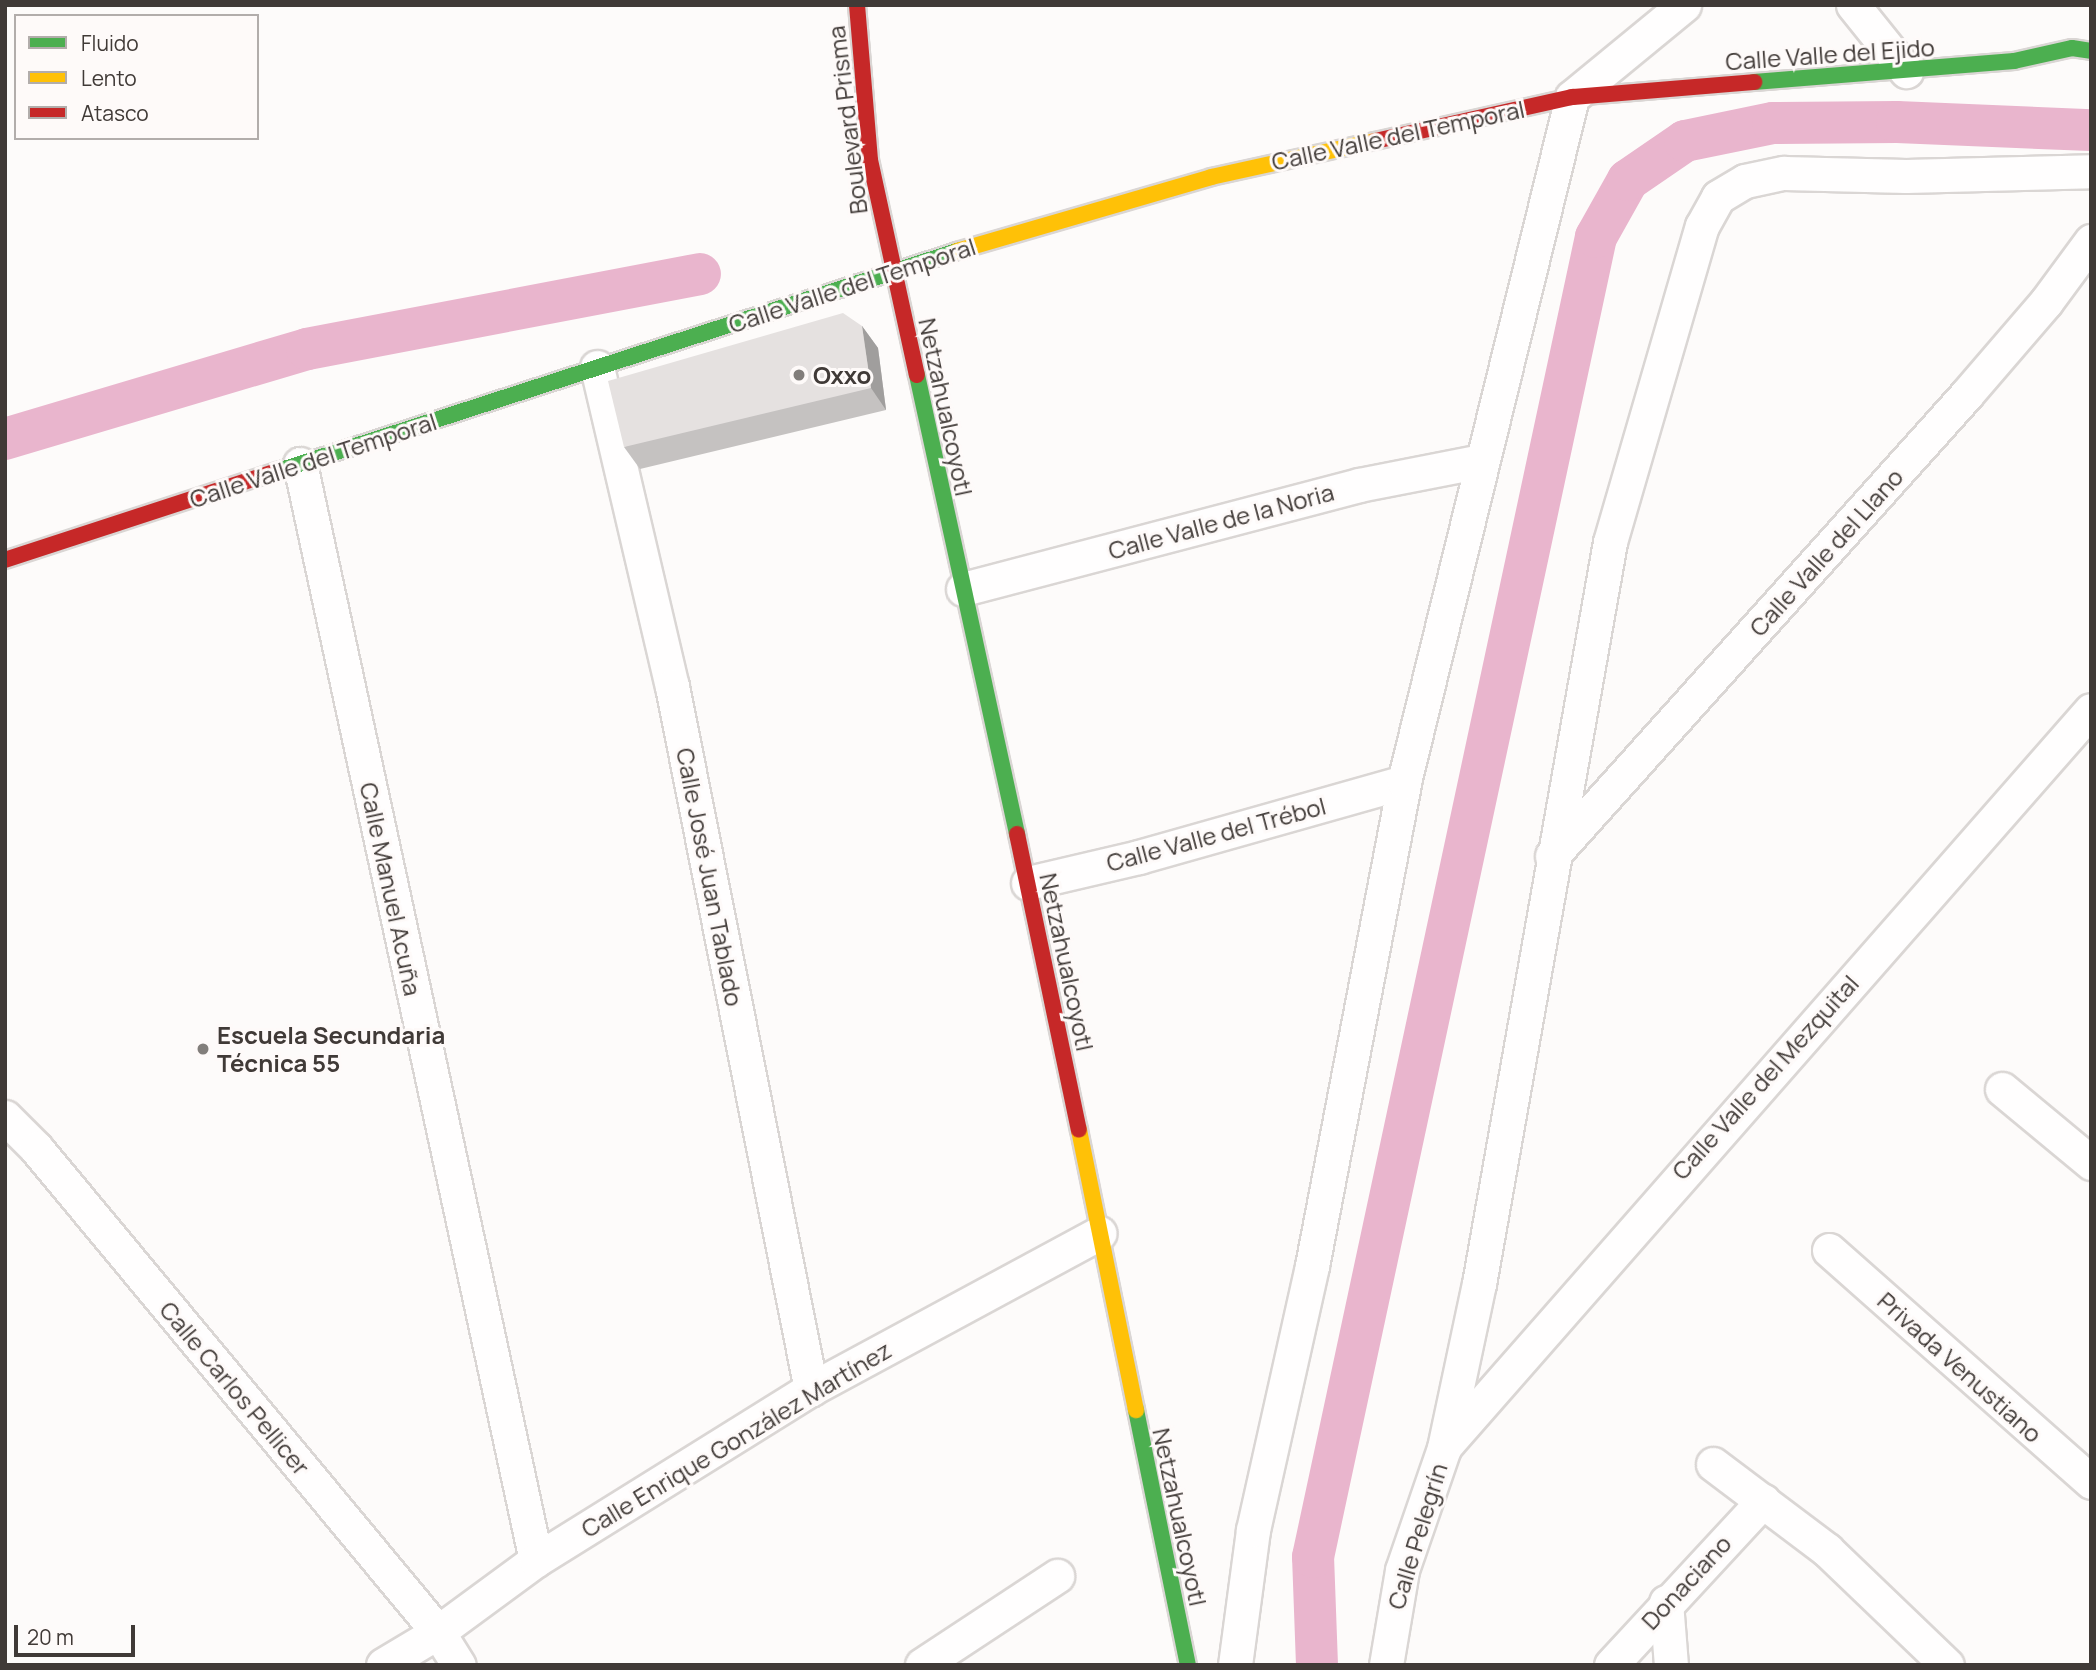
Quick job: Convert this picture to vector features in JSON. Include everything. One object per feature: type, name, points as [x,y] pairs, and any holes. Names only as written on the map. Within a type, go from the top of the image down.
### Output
[{"type":"street","name":"Boulevard Prisma","points":[[857,5],[870,160],[892,270]]},
{"type":"street","name":"Calle Valle del Temporal","points":[[5,560],[892,270],[1211,177],[1572,97],[1684,5]]},
{"type":"street","points":[[1853,5],[1906,71]]},
{"type":"street","name":"Calle Valle del Ejido","points":[[1572,97],[2014,61],[2085,44]]},
{"type":"street","points":[[1235,1665],[1253,1531],[1339,1130],[1404,782],[1572,97]]},
{"type":"street","points":[[1444,1448],[1535,979],[1552,856],[1610,542],[1702,226],[1718,197],[1745,181],[1784,173],[1906,176],[2091,171]]},
{"type":"street","name":"Calle Valle del Llano","points":[[1552,856],[1966,396],[2046,302],[2091,241]]},
{"type":"street","name":"Netzahualcoyotl","points":[[892,270],[1028,883],[1188,1665]]},
{"type":"street","name":"Calle José Juan Tablado","points":[[597,367],[672,686],[811,1389]]},
{"type":"street","name":"Calle Valle de la Noria","points":[[963,589],[1359,485],[1481,461]]},
{"type":"street","name":"Calle Manuel Acuña","points":[[300,464],[536,1560]]},
{"type":"street","name":"Calle Valle del Mezquital","points":[[1444,1448],[2091,710]]},
{"type":"street","name":"Calle Valle del Trébol","points":[[1028,883],[1139,857],[1404,782]]},
{"type":"street","points":[[2002,1089],[2091,1163]]},
{"type":"street","name":"Calle Carlos Pellicer","points":[[5,1116],[36,1148],[438,1632],[459,1665]]},
{"type":"street","name":"Calle Enrique González Martínez","points":[[383,1665],[438,1632],[536,1560],[811,1389],[1100,1233]]},
{"type":"street","name":"Privada Venustiano","points":[[1829,1250],[2091,1482]]},
{"type":"street","name":"Calle Pelegrín","points":[[1386,1665],[1402,1570],[1444,1448]]},
{"type":"street","points":[[1713,1464],[1827,1550],[1947,1665]]},
{"type":"street","name":"Donaciano","points":[[1611,1665],[1666,1602],[1763,1501]]},
{"type":"street","points":[[922,1665],[1057,1576]]},
{"type":"street","points":[[1666,1602],[1671,1665]]},
{"type":"building","name":"Oxxo","points":[[843,313],[862,326],[871,388],[624,447],[608,381]]},
{"type":"waterway","points":[[1317,1665],[1313,1557],[1596,237],[1628,180],[1685,141],[1773,123],[1897,122],[2091,130]]},
{"type":"waterway","points":[[5,439],[307,349],[700,274]]},
{"type":"traffic: fast","points":[[1754,82],[2014,61],[2072,48],[2091,51]]},
{"type":"traffic: fast","points":[[278,471],[957,251]]},
{"type":"traffic: fast","points":[[917,375],[1017,834]]},
{"type":"traffic: fast","points":[[1136,1410],[1188,1665]]},
{"type":"traffic: slow","points":[[957,251],[1211,177],[1375,141]]},
{"type":"traffic: slow","points":[[1079,1130],[1136,1410]]},
{"type":"traffic: jam","points":[[857,5],[870,160],[917,375]]},
{"type":"traffic: jam","points":[[1375,141],[1572,97],[1754,82]]},
{"type":"traffic: jam","points":[[5,560],[278,471]]},
{"type":"traffic: jam","points":[[1017,834],[1079,1130]]},
{"type":"place","name":"Oxxo","points":[[799,375]]},
{"type":"place","name":"Escuela Secundaria Técnica 55","points":[[203,1049]]}]
